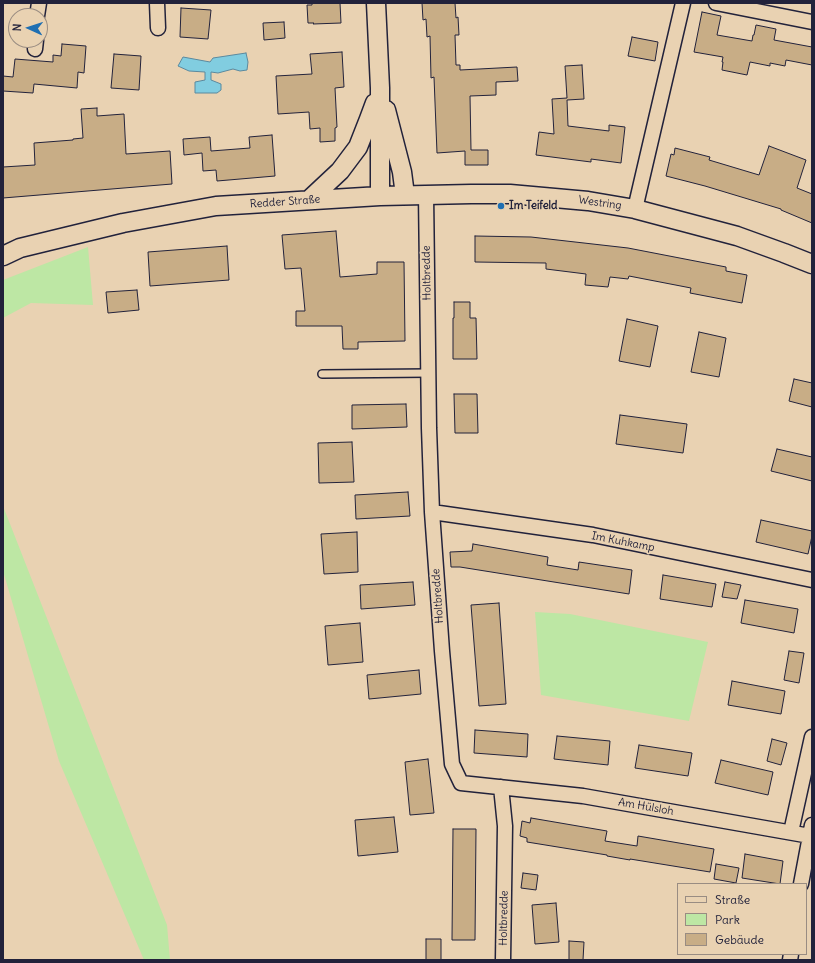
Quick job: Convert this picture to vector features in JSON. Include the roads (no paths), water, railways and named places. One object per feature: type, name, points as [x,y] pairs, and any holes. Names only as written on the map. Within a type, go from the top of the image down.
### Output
[{"type":"street","points":[[157,3],[158,28]]},
{"type":"street","points":[[376,3],[380,88],[380,196]]},
{"type":"street","points":[[635,209],[683,3]]},
{"type":"street","points":[[716,3],[812,22]]},
{"type":"street","points":[[380,88],[402,172],[405,195]]},
{"type":"street","points":[[309,200],[340,171],[358,147],[380,88]]},
{"type":"street","name":"Westring","points":[[380,196],[426,194],[510,194],[588,200],[635,209],[737,236],[812,264]]},
{"type":"street","name":"Holtbredde","points":[[426,194],[429,428],[432,512],[441,643],[452,764],[461,783],[501,787],[505,826],[503,960]]},
{"type":"street","name":"Redder Straße","points":[[3,256],[20,248],[116,225],[216,206],[380,196]]},
{"type":"street","name":"Im Kuhkamp","points":[[432,512],[593,536],[812,580]]},
{"type":"street","points":[[791,832],[807,787],[812,737]]},
{"type":"street","name":"Am Hülsloh","points":[[501,787],[583,796],[791,832],[811,830]]},
{"type":"street","points":[[801,883],[811,830]]},
{"type":"lane","points":[[322,374],[429,373]]},
{"type":"water","points":[[246,53],[248,62],[247,70],[240,71],[233,69],[218,73],[211,72],[211,80],[221,84],[221,90],[217,93],[195,93],[195,82],[205,80],[205,72],[189,71],[178,66],[183,57],[210,62],[213,58]]},
{"type":"place","name":"Im Teifeld","points":[[501,206]]}]
